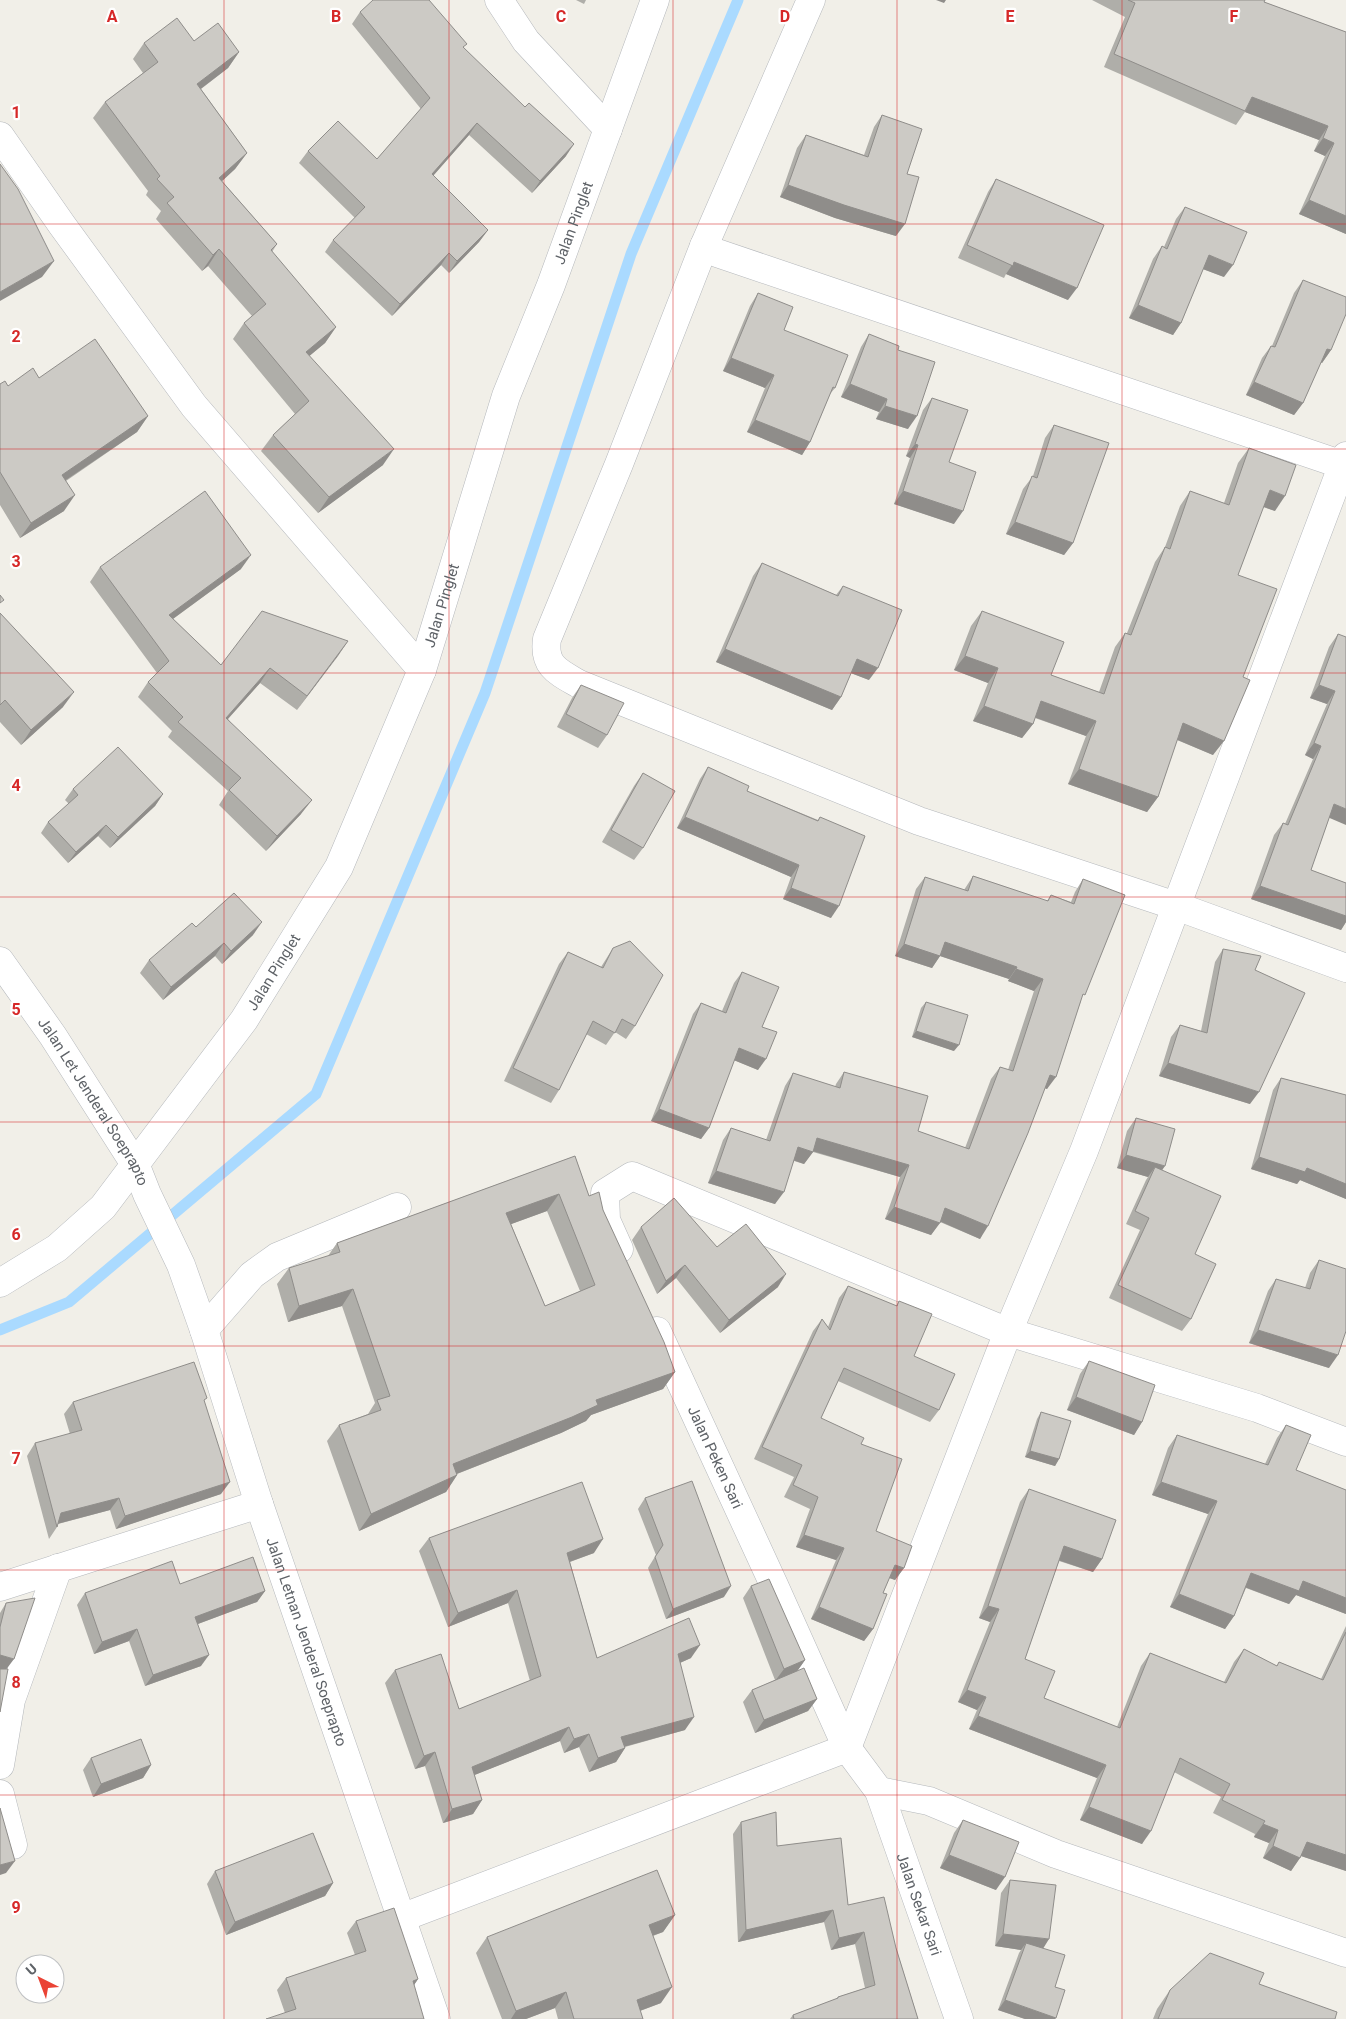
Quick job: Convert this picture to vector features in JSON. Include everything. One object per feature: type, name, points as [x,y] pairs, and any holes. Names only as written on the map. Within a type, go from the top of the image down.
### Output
[{"type":"street","points":[[499,0],[526,41],[608,128]]},
{"type":"street","name":"Jalan Pinglet","points":[[0,1283],[57,1248],[103,1208],[244,1020],[339,867],[422,670],[506,396],[551,285],[655,0]]},
{"type":"street","points":[[811,0],[704,246],[619,464],[547,639],[546,656],[549,662],[558,673],[579,684],[919,821],[1176,906],[1346,968]]},
{"type":"street","points":[[0,136],[67,233],[194,406],[422,670]]},
{"type":"street","points":[[401,1918],[846,1748],[1008,1332],[1084,1151],[1345,463],[717,253],[704,246]]},
{"type":"street","name":"Jalan Let Jenderal Soeprapto","points":[[0,961],[54,1036],[136,1166],[181,1265]]},
{"type":"street","points":[[630,1274],[606,1220],[605,1193],[632,1176],[1008,1332],[1258,1408],[1346,1442]]},
{"type":"street","points":[[204,1330],[252,1276],[277,1257],[397,1207]]},
{"type":"street","name":"Jalan Letnan Jenderal Soeprapto","points":[[181,1265],[204,1330],[259,1504],[436,2019]]},
{"type":"street","name":"Jalan Peken Sari","points":[[647,1309],[774,1585],[846,1748],[879,1791]]},
{"type":"street","points":[[0,1587],[259,1504]]},
{"type":"street","points":[[0,1765],[10,1700],[58,1568]]},
{"type":"street","points":[[879,1791],[929,1801],[1056,1854],[1346,1953]]},
{"type":"street","name":"Jalan Sekar Sari","points":[[879,1791],[959,2019]]},
{"type":"street","points":[[0,1794],[13,1845]]},
{"type":"building","points":[[373,0],[429,0],[467,44],[463,47],[525,107],[529,103],[574,144],[540,181],[477,123],[432,174],[488,230],[457,261],[449,253],[400,304],[333,240],[365,207],[308,151],[338,121],[377,159],[430,98],[360,12]]},
{"type":"building","points":[[1128,0],[1265,0],[1264,2],[1346,32],[1346,216],[1309,200],[1334,143],[1323,138],[1328,126],[1252,97],[1245,111],[1114,54],[1135,3]]},
{"type":"building","points":[[177,18],[194,41],[218,23],[239,52],[197,84],[247,153],[219,178],[277,244],[271,250],[336,327],[306,352],[394,449],[329,497],[273,435],[309,401],[244,323],[266,304],[219,249],[213,255],[167,203],[174,197],[157,179],[160,176],[105,102],[158,62],[144,43]]},
{"type":"building","points":[[882,115],[922,129],[907,174],[919,177],[905,224],[788,185],[806,135],[868,157]]},
{"type":"building","points":[[0,164],[18,189],[54,261],[0,292]]},
{"type":"building","points":[[996,179],[1104,225],[1077,288],[1014,262],[1013,266],[967,245]]},
{"type":"building","points":[[1185,207],[1247,232],[1233,265],[1209,255],[1181,323],[1138,305],[1162,246],[1167,249]]},
{"type":"building","points":[[1303,280],[1346,297],[1346,314],[1331,350],[1327,349],[1303,403],[1254,382],[1271,346],[1275,347]]},
{"type":"building","points":[[758,293],[793,307],[784,330],[848,355],[810,442],[755,420],[774,375],[731,358]]},
{"type":"building","points":[[869,334],[899,346],[898,350],[935,362],[917,416],[885,406],[887,399],[850,384]]},
{"type":"building","points":[[95,339],[148,416],[62,475],[75,495],[31,523],[0,472],[0,384],[5,381],[8,386],[33,368],[39,378]]},
{"type":"building","points":[[932,398],[968,410],[949,462],[976,472],[963,511],[903,491],[918,445],[915,444]]},
{"type":"building","points":[[1054,425],[1109,443],[1073,543],[1015,522],[1032,476],[1037,478]]},
{"type":"building","points":[[1249,448],[1296,465],[1285,496],[1270,490],[1238,575],[1277,589],[1243,677],[1250,680],[1224,741],[1183,723],[1158,797],[1079,769],[1096,721],[1041,701],[1033,724],[984,706],[998,668],[965,656],[982,611],[1064,642],[1051,675],[1104,694],[1125,633],[1131,635],[1165,547],[1170,549],[1190,491],[1229,505]]},
{"type":"building","points":[[205,491],[251,555],[169,615],[221,665],[262,611],[348,641],[307,696],[270,668],[226,718],[312,800],[277,836],[229,790],[241,778],[178,722],[183,717],[148,682],[169,661],[100,567]]},
{"type":"building","points":[[762,563],[838,596],[843,586],[902,610],[878,668],[857,659],[841,697],[725,649]]},
{"type":"building","points":[[0,595],[4,600],[0,603]]},
{"type":"building","points":[[0,613],[74,692],[31,730],[5,700],[0,705]]},
{"type":"building","points":[[1338,634],[1346,637],[1346,809],[1334,804],[1311,870],[1346,883],[1346,916],[1260,886],[1283,823],[1288,825],[1321,746],[1314,743],[1335,691],[1319,685]]},
{"type":"building","points":[[581,685],[624,703],[607,735],[566,714]]},
{"type":"building","points":[[118,747],[163,794],[118,837],[106,825],[76,852],[48,822],[78,795],[73,789]]},
{"type":"building","points":[[708,767],[749,786],[747,791],[818,821],[820,817],[865,836],[839,906],[791,888],[799,865],[685,817]]},
{"type":"building","points":[[643,773],[675,791],[643,848],[611,830]]},
{"type":"building","points":[[973,876],[1048,901],[1051,895],[1074,904],[1083,879],[1125,895],[1085,995],[1083,994],[1056,1077],[1050,1075],[1028,1133],[988,1226],[945,1208],[940,1223],[894,1207],[909,1165],[817,1138],[813,1152],[798,1147],[784,1192],[716,1171],[731,1128],[770,1141],[793,1073],[840,1088],[844,1072],[928,1096],[918,1131],[969,1149],[1000,1067],[1013,1071],[1043,979],[1016,969],[1017,967],[945,942],[940,956],[904,944],[925,877],[968,891]]},
{"type":"building","points":[[234,893],[262,922],[231,951],[224,943],[171,987],[149,960],[192,923],[196,927]]},
{"type":"building","points":[[630,941],[663,975],[635,1026],[622,1019],[615,1033],[593,1021],[559,1090],[513,1068],[568,952],[603,968],[613,948]]},
{"type":"building","points":[[1223,949],[1261,956],[1255,970],[1305,993],[1259,1092],[1168,1063],[1180,1025],[1207,1033]]},
{"type":"building","points":[[742,972],[779,987],[762,1027],[777,1032],[766,1059],[739,1048],[709,1128],[659,1109],[701,1003],[726,1013]]},
{"type":"building","points":[[926,1002],[968,1015],[959,1045],[916,1031]]},
{"type":"building","points":[[1281,1078],[1346,1095],[1346,1184],[1307,1168],[1305,1172],[1259,1157]]},
{"type":"building","points":[[1136,1118],[1175,1129],[1165,1166],[1126,1155]]},
{"type":"building","points":[[575,1156],[589,1196],[599,1192],[603,1210],[664,1342],[675,1372],[596,1400],[598,1405],[572,1417],[453,1464],[457,1475],[371,1514],[339,1425],[381,1410],[377,1400],[390,1396],[353,1289],[299,1306],[289,1268],[340,1252],[337,1243]],"holes":[[[559,1194],[595,1285],[545,1306],[506,1213]]]},
{"type":"building","points":[[1155,1167],[1221,1196],[1195,1254],[1216,1264],[1191,1319],[1118,1285],[1149,1218],[1135,1211]]},
{"type":"building","points":[[674,1198],[717,1247],[746,1224],[786,1274],[729,1320],[685,1265],[666,1281],[641,1227]]},
{"type":"building","points":[[1319,1260],[1346,1269],[1346,1331],[1338,1355],[1258,1330],[1276,1279],[1310,1289]]},
{"type":"building","points":[[848,1286],[897,1306],[899,1301],[932,1314],[914,1356],[955,1374],[939,1410],[844,1368],[821,1418],[864,1438],[861,1444],[902,1459],[876,1531],[912,1546],[904,1568],[895,1565],[883,1593],[887,1594],[873,1629],[819,1607],[844,1548],[804,1535],[818,1497],[793,1485],[802,1465],[762,1447],[822,1319],[830,1330]]},
{"type":"building","points":[[1089,1361],[1155,1385],[1142,1422],[1076,1397]]},
{"type":"building","points":[[194,1362],[207,1398],[204,1400],[230,1482],[125,1516],[119,1498],[61,1513],[57,1527],[35,1443],[82,1430],[73,1402]]},
{"type":"building","points":[[1041,1412],[1071,1421],[1059,1459],[1030,1451]]},
{"type":"building","points":[[1286,1425],[1311,1435],[1296,1470],[1346,1490],[1346,1598],[1303,1581],[1299,1591],[1251,1573],[1234,1616],[1179,1594],[1217,1501],[1161,1482],[1177,1435],[1268,1465]]},
{"type":"building","points":[[692,1481],[731,1586],[673,1609],[655,1557],[663,1545],[645,1498]]},
{"type":"building","points":[[582,1482],[603,1539],[567,1553],[597,1658],[689,1618],[700,1645],[678,1654],[694,1717],[621,1737],[625,1748],[598,1758],[589,1734],[574,1739],[569,1727],[472,1767],[482,1800],[452,1809],[435,1752],[424,1756],[395,1670],[441,1654],[459,1709],[541,1676],[517,1590],[458,1613],[429,1538]]},
{"type":"building","points":[[1029,1489],[1116,1520],[1102,1559],[1064,1546],[1025,1659],[1055,1671],[1044,1698],[1120,1728],[1150,1653],[1226,1683],[1244,1649],[1277,1666],[1279,1662],[1323,1680],[1346,1632],[1346,1855],[1307,1842],[1300,1858],[1273,1846],[1278,1830],[1263,1824],[1265,1821],[1222,1800],[1230,1784],[1180,1758],[1151,1831],[1089,1807],[1106,1765],[978,1716],[986,1697],[967,1690],[999,1609],[988,1606]]},
{"type":"building","points":[[253,1557],[265,1591],[195,1617],[209,1655],[153,1675],[137,1629],[102,1642],[85,1593],[172,1561],[180,1584]]},
{"type":"building","points":[[769,1579],[805,1660],[784,1669],[751,1586]]},
{"type":"building","points":[[35,1598],[14,1659],[0,1655],[0,1627],[6,1603]]},
{"type":"building","points":[[804,1668],[817,1699],[764,1720],[752,1690]]},
{"type":"building","points":[[0,1669],[8,1669],[0,1712]]},
{"type":"building","points":[[141,1739],[151,1765],[101,1784],[91,1758]]},
{"type":"building","points":[[0,1808],[15,1861],[0,1865]]},
{"type":"building","points":[[776,1812],[777,1846],[841,1838],[848,1905],[884,1897],[896,1948],[918,2019],[794,2019],[793,2015],[875,1985],[864,1932],[839,1938],[833,1910],[746,1930],[741,1822]]},
{"type":"building","points":[[963,1820],[1019,1842],[1005,1877],[949,1855]]},
{"type":"building","points":[[313,1833],[333,1883],[235,1922],[215,1871]]},
{"type":"building","points":[[657,1870],[675,1915],[649,1925],[672,1987],[637,2000],[643,2019],[574,2019],[566,1992],[516,2011],[487,1937]]},
{"type":"building","points":[[1010,1880],[1056,1885],[1049,1939],[1003,1934]]},
{"type":"building","points":[[394,1908],[418,1979],[413,1981],[424,2019],[266,2019],[296,2009],[286,1978],[366,1951],[356,1921]]},
{"type":"building","points":[[1026,1943],[1065,1955],[1055,1987],[1065,1990],[1056,2018],[1005,2000]]},
{"type":"building","points":[[1210,1953],[1264,1973],[1259,1984],[1337,2012],[1335,2019],[1158,2019],[1170,1990]]},
{"type":"waterway","points":[[0,1330],[69,1302],[316,1094],[485,693],[631,254],[738,0]]}]
